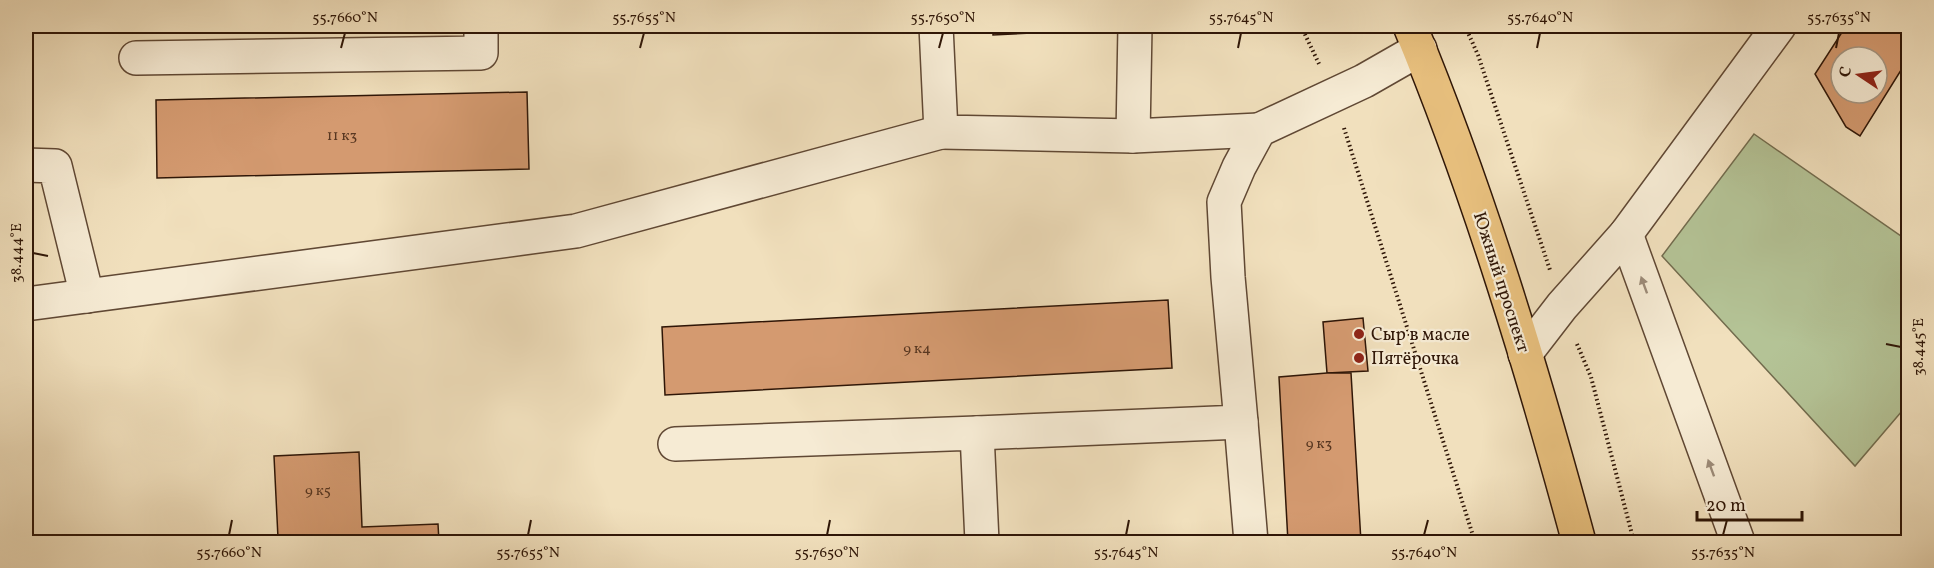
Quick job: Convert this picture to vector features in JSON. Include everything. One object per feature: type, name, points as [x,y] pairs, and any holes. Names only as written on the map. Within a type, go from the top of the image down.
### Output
[{"type":"main road","name":"Южный проспект","points":[[1415,37],[1480,213],[1525,354],[1579,543]]},
{"type":"lane","points":[[136,58],[481,53],[482,26]]},
{"type":"lane","points":[[936,26],[941,132]]},
{"type":"lane","points":[[1133,136],[1135,26]]},
{"type":"lane","points":[[1525,354],[1562,306],[1626,234],[1779,26]]},
{"type":"lane","points":[[26,304],[576,231],[941,132],[1133,136],[1259,130],[1364,81],[1415,37]]},
{"type":"lane","points":[[1251,543],[1228,277],[1224,202],[1239,167],[1259,130]]},
{"type":"lane","points":[[26,165],[55,166],[87,296]]},
{"type":"lane","points":[[1626,234],[1738,543]]},
{"type":"lane","points":[[675,444],[1241,422]]},
{"type":"lane","points":[[977,433],[982,543]]},
{"type":"path","points":[[1301,26],[1334,95],[1475,543]]},
{"type":"green space","points":[[1754,134],[1908,241],[1908,404],[1855,466],[1662,256]]},
{"type":"building","points":[[993,26],[1073,26],[1073,31],[993,35]]},
{"type":"building","points":[[1073,26],[1133,26],[1133,28],[1073,31]]},
{"type":"building","points":[[1846,26],[1908,26],[1908,59],[1889,89],[1889,45],[1834,45]]},
{"type":"building","points":[[1829,52],[1829,98],[1815,74]]},
{"type":"building","points":[[527,92],[529,169],[157,178],[156,100]]},
{"type":"building","points":[[1833,105],[1879,105],[1860,136],[1846,127]]},
{"type":"building","points":[[27,204],[30,278],[26,278]]},
{"type":"building","points":[[1168,300],[1172,368],[665,395],[662,327]]},
{"type":"building","points":[[1363,318],[1368,371],[1327,373],[1323,322]]},
{"type":"building","points":[[1351,373],[1361,542],[1288,542],[1279,377]]},
{"type":"building","points":[[359,452],[362,527],[438,524],[439,542],[343,542],[342,535],[278,538],[274,456]]},
{"type":"place","name":"Сыр в масле","points":[[1359,334]]},
{"type":"place","name":"Пятёрочка","points":[[1359,358]]}]
